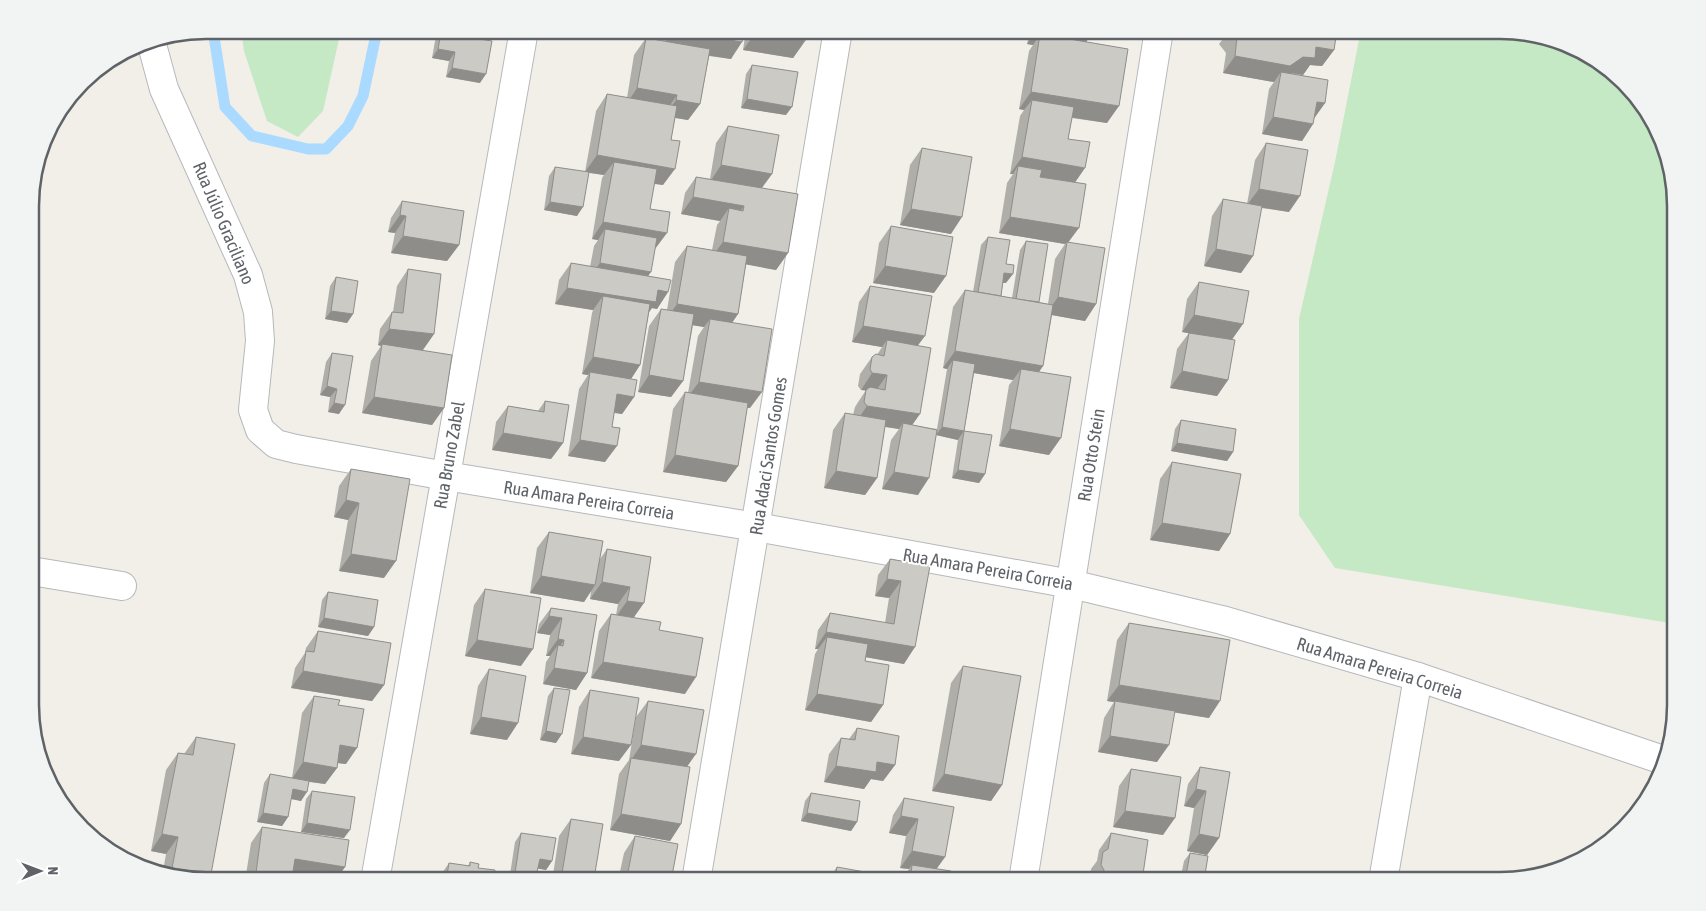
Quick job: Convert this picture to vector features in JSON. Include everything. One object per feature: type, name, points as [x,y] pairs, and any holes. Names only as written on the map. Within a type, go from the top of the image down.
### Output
[{"type":"street","name":"Rua Bruno Zabel","points":[[377,872],[522,39]]},
{"type":"street","name":"Rua Adaci Santos Gomes","points":[[698,872],[837,39]]},
{"type":"street","name":"Rua Otto Stein","points":[[1024,872],[1158,39]]},
{"type":"street","name":"Rua Júlio Graciliano","points":[[153,47],[164,89],[248,275],[258,312],[260,341],[252,410],[260,430],[276,444],[296,449]]},
{"type":"street","name":"Rua Amara Pereira Correia","points":[[296,449],[446,476],[756,527],[1070,584],[1222,620],[1418,677],[1658,758]]},
{"type":"street","points":[[39,571],[122,586]]},
{"type":"street","points":[[1385,872],[1418,677]]},
{"type":"green space","points":[[242,39],[339,39],[323,111],[298,137],[267,121],[244,51]]},
{"type":"green space","points":[[1359,39],[1511,39],[1533,42],[1574,56],[1593,67],[1626,96],[1639,113],[1655,142],[1662,162],[1666,184],[1667,623],[1335,568],[1299,515],[1299,319],[1335,162]]},
{"type":"building","points":[[440,39],[479,39],[492,41],[486,74],[452,68],[455,52],[438,49]]},
{"type":"building","points":[[646,39],[710,49],[700,104],[676,100],[677,95],[637,88]]},
{"type":"building","points":[[723,39],[742,39],[742,42]]},
{"type":"building","points":[[1039,39],[1069,39],[1128,49],[1119,106],[1031,92]]},
{"type":"building","points":[[1237,39],[1336,39],[1334,50],[1316,47],[1315,58],[1303,57],[1290,66],[1235,56]]},
{"type":"building","points":[[752,65],[798,72],[792,107],[747,99]]},
{"type":"building","points":[[1281,72],[1328,80],[1325,103],[1317,102],[1313,124],[1273,117]]},
{"type":"building","points":[[607,94],[677,106],[671,140],[680,141],[675,169],[597,155]]},
{"type":"building","points":[[1032,100],[1074,107],[1068,139],[1090,142],[1085,168],[1022,157]]},
{"type":"building","points":[[728,126],[779,135],[772,174],[721,165]]},
{"type":"building","points":[[1266,143],[1308,150],[1300,196],[1259,189]]},
{"type":"building","points":[[922,148],[972,157],[962,217],[911,209]]},
{"type":"building","points":[[614,162],[657,169],[650,209],[670,212],[667,233],[603,222]]},
{"type":"building","points":[[1018,166],[1042,170],[1040,177],[1086,184],[1079,228],[1010,217]]},
{"type":"building","points":[[555,167],[589,172],[583,207],[550,202]]},
{"type":"building","points":[[696,177],[798,194],[788,253],[723,242],[729,208],[743,211],[744,206],[693,197]]},
{"type":"building","points":[[1223,199],[1262,206],[1253,256],[1216,249]]},
{"type":"building","points":[[402,201],[464,211],[459,245],[403,236],[406,216],[400,215]]},
{"type":"building","points":[[891,226],[953,237],[946,276],[885,266]]},
{"type":"building","points":[[605,229],[657,238],[651,272],[600,263]]},
{"type":"building","points":[[988,237],[1010,240],[1006,264],[1014,265],[1013,274],[1004,273],[1001,296],[978,292]]},
{"type":"building","points":[[1026,241],[1048,244],[1039,302],[1016,299]]},
{"type":"building","points":[[1067,242],[1105,248],[1096,304],[1058,297]]},
{"type":"building","points":[[687,246],[747,256],[738,314],[677,304]]},
{"type":"building","points":[[571,263],[671,280],[668,292],[658,290],[656,302],[567,288]]},
{"type":"building","points":[[408,269],[441,274],[434,334],[389,329],[392,312],[403,313]]},
{"type":"building","points":[[336,277],[358,281],[353,314],[331,311]]},
{"type":"building","points":[[1199,282],[1249,291],[1243,324],[1194,315]]},
{"type":"building","points":[[870,286],[932,296],[925,336],[863,326]]},
{"type":"building","points":[[965,290],[1053,305],[1043,366],[955,351]]},
{"type":"building","points":[[603,296],[650,304],[640,365],[593,357]]},
{"type":"building","points":[[661,309],[694,314],[683,381],[649,375]]},
{"type":"building","points":[[710,319],[772,329],[762,392],[699,382]]},
{"type":"building","points":[[1189,333],[1235,340],[1228,380],[1182,371]]},
{"type":"building","points":[[887,340],[931,348],[920,414],[867,406],[864,402],[866,390],[870,387],[885,390],[887,375],[872,373],[870,369],[872,357],[876,354],[884,356]]},
{"type":"building","points":[[382,344],[452,355],[444,408],[374,397]]},
{"type":"building","points":[[332,353],[353,356],[345,405],[334,403],[337,389],[327,386]]},
{"type":"building","points":[[953,360],[975,364],[964,431],[942,427]]},
{"type":"building","points":[[1021,369],[1071,377],[1061,438],[1010,429]]},
{"type":"building","points":[[590,372],[637,380],[634,397],[617,394],[612,427],[620,428],[617,446],[580,440]]},
{"type":"building","points":[[685,392],[748,403],[738,466],[675,455]]},
{"type":"building","points":[[545,401],[569,405],[563,443],[503,433],[508,406],[544,412]]},
{"type":"building","points":[[845,413],[886,420],[877,478],[836,471]]},
{"type":"building","points":[[1181,420],[1236,429],[1233,452],[1177,443]]},
{"type":"building","points":[[903,423],[937,430],[929,478],[894,472]]},
{"type":"building","points":[[964,431],[992,435],[985,474],[958,470]]},
{"type":"building","points":[[1172,462],[1241,474],[1230,534],[1162,523]]},
{"type":"building","points":[[351,469],[410,479],[396,561],[351,554],[359,503],[346,500]]},
{"type":"building","points":[[549,532],[603,541],[595,585],[541,576]]},
{"type":"building","points":[[607,549],[651,557],[644,603],[627,601],[630,587],[602,582]]},
{"type":"building","points":[[890,559],[930,566],[915,647],[826,632],[830,613],[894,624],[901,581],[887,579]]},
{"type":"building","points":[[485,589],[541,598],[533,649],[477,640]]},
{"type":"building","points":[[328,592],[378,600],[374,627],[324,618]]},
{"type":"building","points":[[551,608],[597,615],[587,673],[554,668],[558,645],[563,646],[564,640],[558,639],[562,618],[549,616]]},
{"type":"building","points":[[611,614],[661,622],[659,630],[703,638],[696,677],[603,662]]},
{"type":"building","points":[[1129,623],[1230,640],[1220,701],[1119,685]]},
{"type":"building","points":[[318,631],[391,643],[384,685],[303,671],[306,651],[314,652]]},
{"type":"building","points":[[827,637],[868,644],[865,661],[889,665],[883,705],[817,694]]},
{"type":"building","points":[[963,666],[1021,676],[1002,785],[944,774]]},
{"type":"building","points":[[489,669],[526,676],[518,723],[481,717]]},
{"type":"building","points":[[554,688],[570,690],[562,734],[546,731]]},
{"type":"building","points":[[590,690],[639,698],[631,745],[583,737]]},
{"type":"building","points":[[314,696],[340,700],[338,705],[364,709],[357,748],[340,745],[337,768],[303,762]]},
{"type":"building","points":[[648,701],[704,710],[696,754],[641,745]]},
{"type":"building","points":[[1115,701],[1175,711],[1169,745],[1110,736]]},
{"type":"building","points":[[857,728],[899,736],[895,765],[877,762],[876,772],[836,766],[841,738],[855,740]]},
{"type":"building","points":[[196,737],[235,744],[211,872],[172,868],[178,837],[162,834],[178,753],[193,755]]},
{"type":"building","points":[[631,758],[690,767],[681,824],[621,814]]},
{"type":"building","points":[[1200,767],[1230,772],[1219,838],[1199,834],[1206,791],[1196,789]]},
{"type":"building","points":[[1131,769],[1181,777],[1175,818],[1125,811]]},
{"type":"building","points":[[270,774],[309,781],[307,792],[293,789],[288,817],[263,813]]},
{"type":"building","points":[[312,791],[355,797],[350,830],[307,823]]},
{"type":"building","points":[[811,793],[860,801],[857,822],[807,813]]},
{"type":"building","points":[[904,798],[954,807],[945,857],[912,851],[918,819],[901,816]]},
{"type":"building","points":[[571,819],[603,824],[595,872],[562,872]]},
{"type":"building","points":[[262,827],[349,840],[345,867],[295,859],[293,872],[256,872]]},
{"type":"building","points":[[521,833],[556,838],[552,861],[540,859],[537,872],[515,872]]},
{"type":"building","points":[[1111,833],[1148,840],[1143,872],[1104,872],[1101,865],[1103,852],[1108,849]]},
{"type":"building","points":[[635,836],[678,844],[673,872],[628,872]]},
{"type":"building","points":[[1190,853],[1208,856],[1205,872],[1187,872]]},
{"type":"building","points":[[470,862],[479,864],[478,868],[495,870],[495,872],[448,872],[449,863],[470,866]]},
{"type":"building","points":[[912,865],[951,871],[951,872],[911,872]]},
{"type":"building","points":[[837,867],[865,872],[836,872]]},
{"type":"waterway","points":[[214,39],[225,107],[252,136],[308,149],[326,149],[348,126],[363,96],[375,39]]}]
